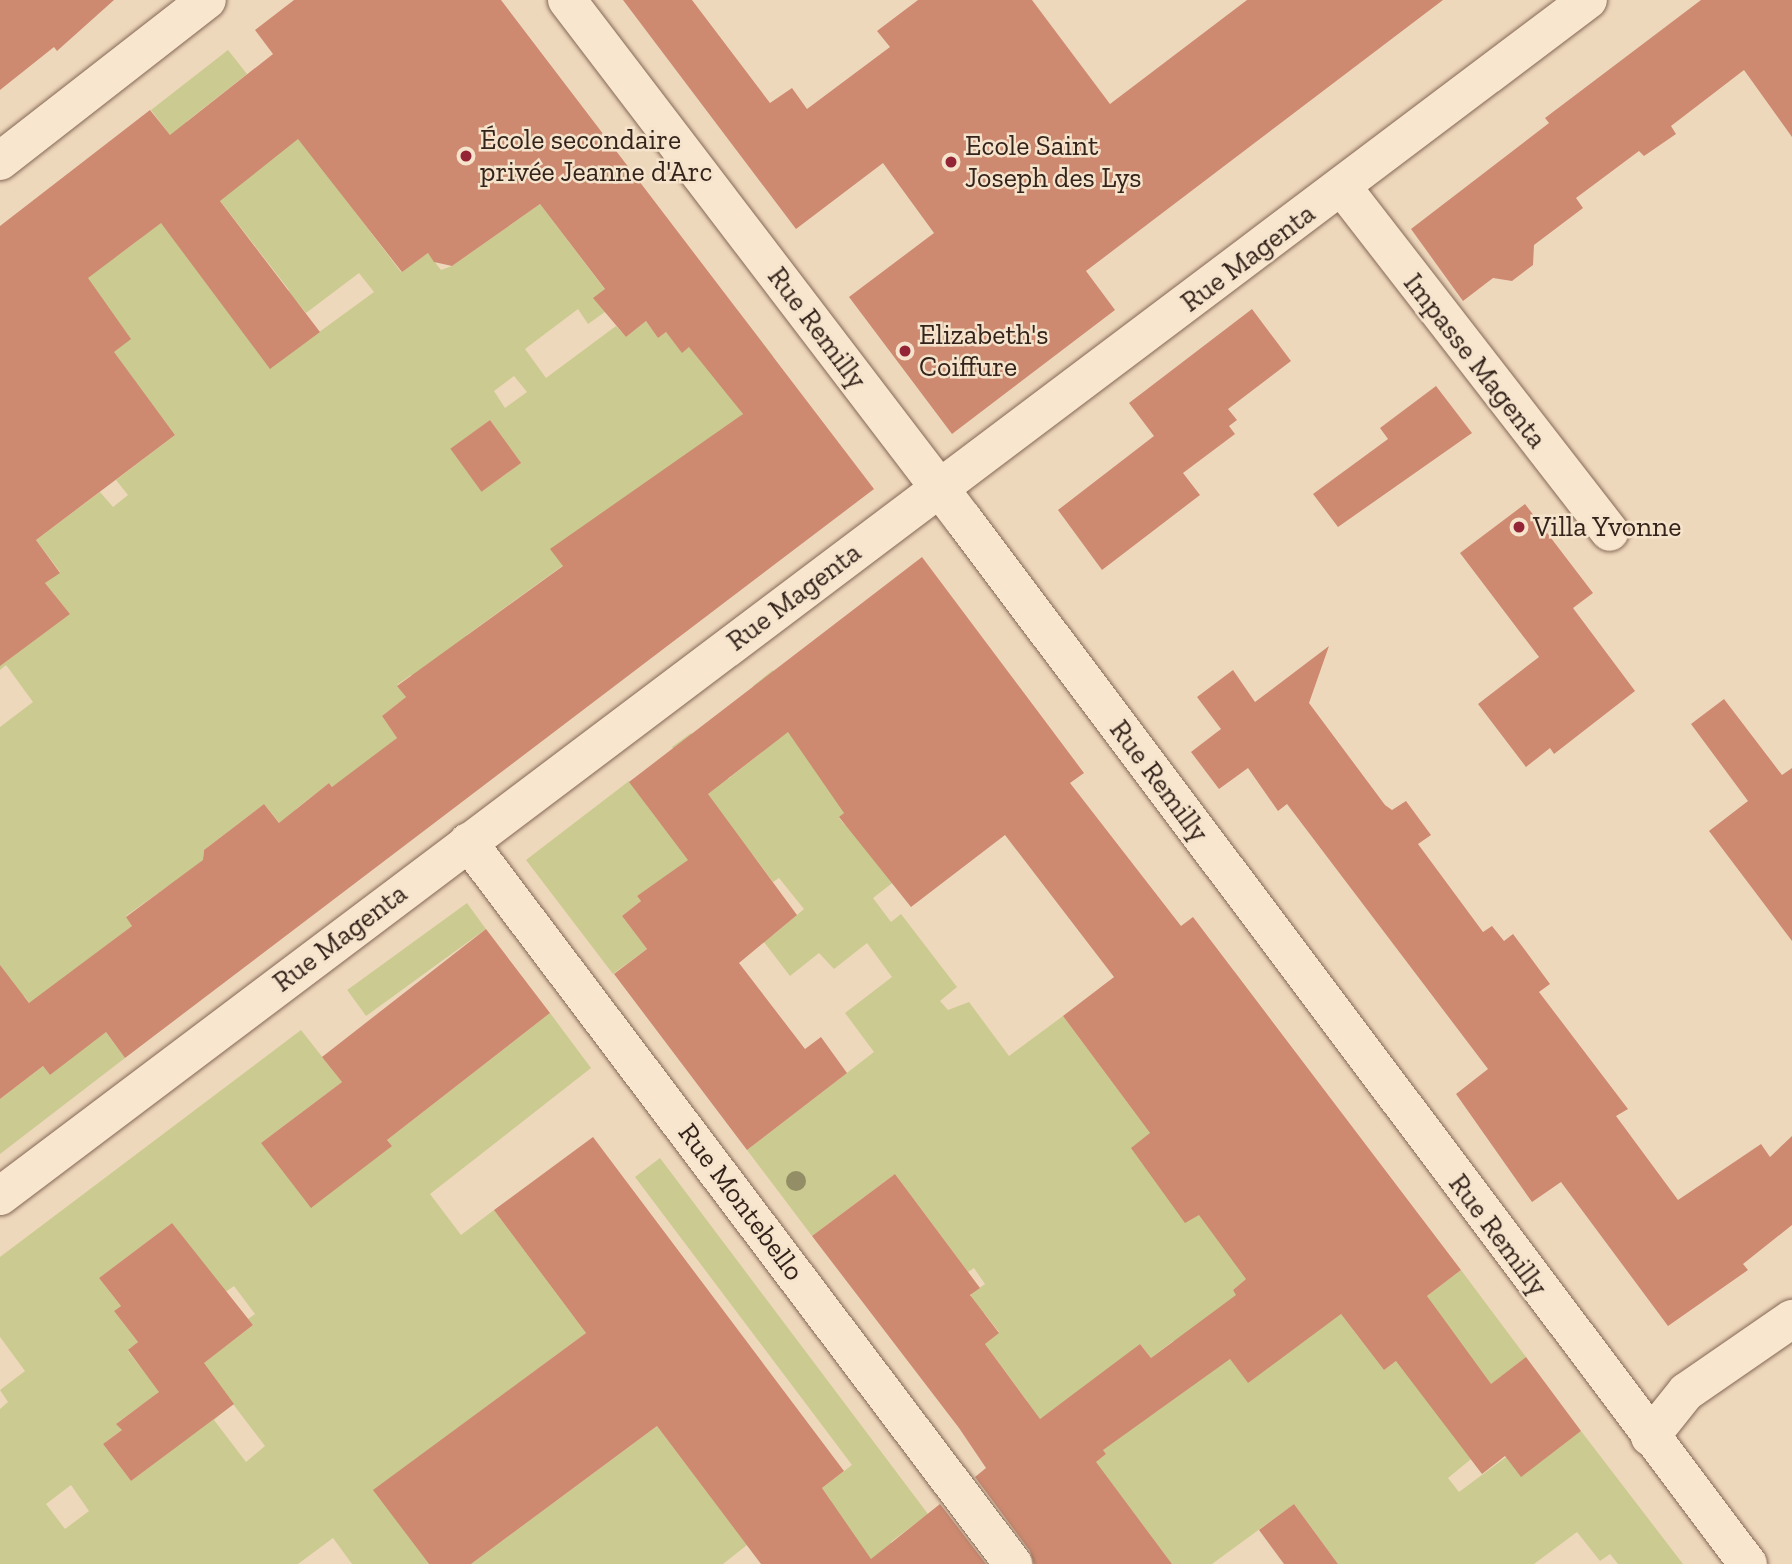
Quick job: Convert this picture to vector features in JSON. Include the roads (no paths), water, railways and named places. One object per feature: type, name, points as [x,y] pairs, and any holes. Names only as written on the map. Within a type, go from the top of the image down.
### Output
[{"type":"street","points":[[0,161],[207,0]]},
{"type":"street","name":"Rue Remilly","points":[[567,0],[940,488],[1650,1437],[1748,1564]]},
{"type":"street","name":"Rue Magenta","points":[[0,1196],[468,842],[1343,188],[1588,0]]},
{"type":"street","name":"Impasse Magenta","points":[[1343,188],[1610,532]]},
{"type":"street","name":"Rue Montebello","points":[[468,842],[1013,1564]]},
{"type":"street","points":[[1650,1437],[1686,1392],[1792,1320]]},
{"type":"place","name":"École secondaire privée Jeanne d'Arc","points":[[466,156]]},
{"type":"place","name":"Ecole Saint Joseph des Lys","points":[[951,162]]},
{"type":"place","name":"Elizabeth's Coiffure","points":[[905,351]]},
{"type":"place","name":"Villa Yvonne","points":[[1519,527]]}]
